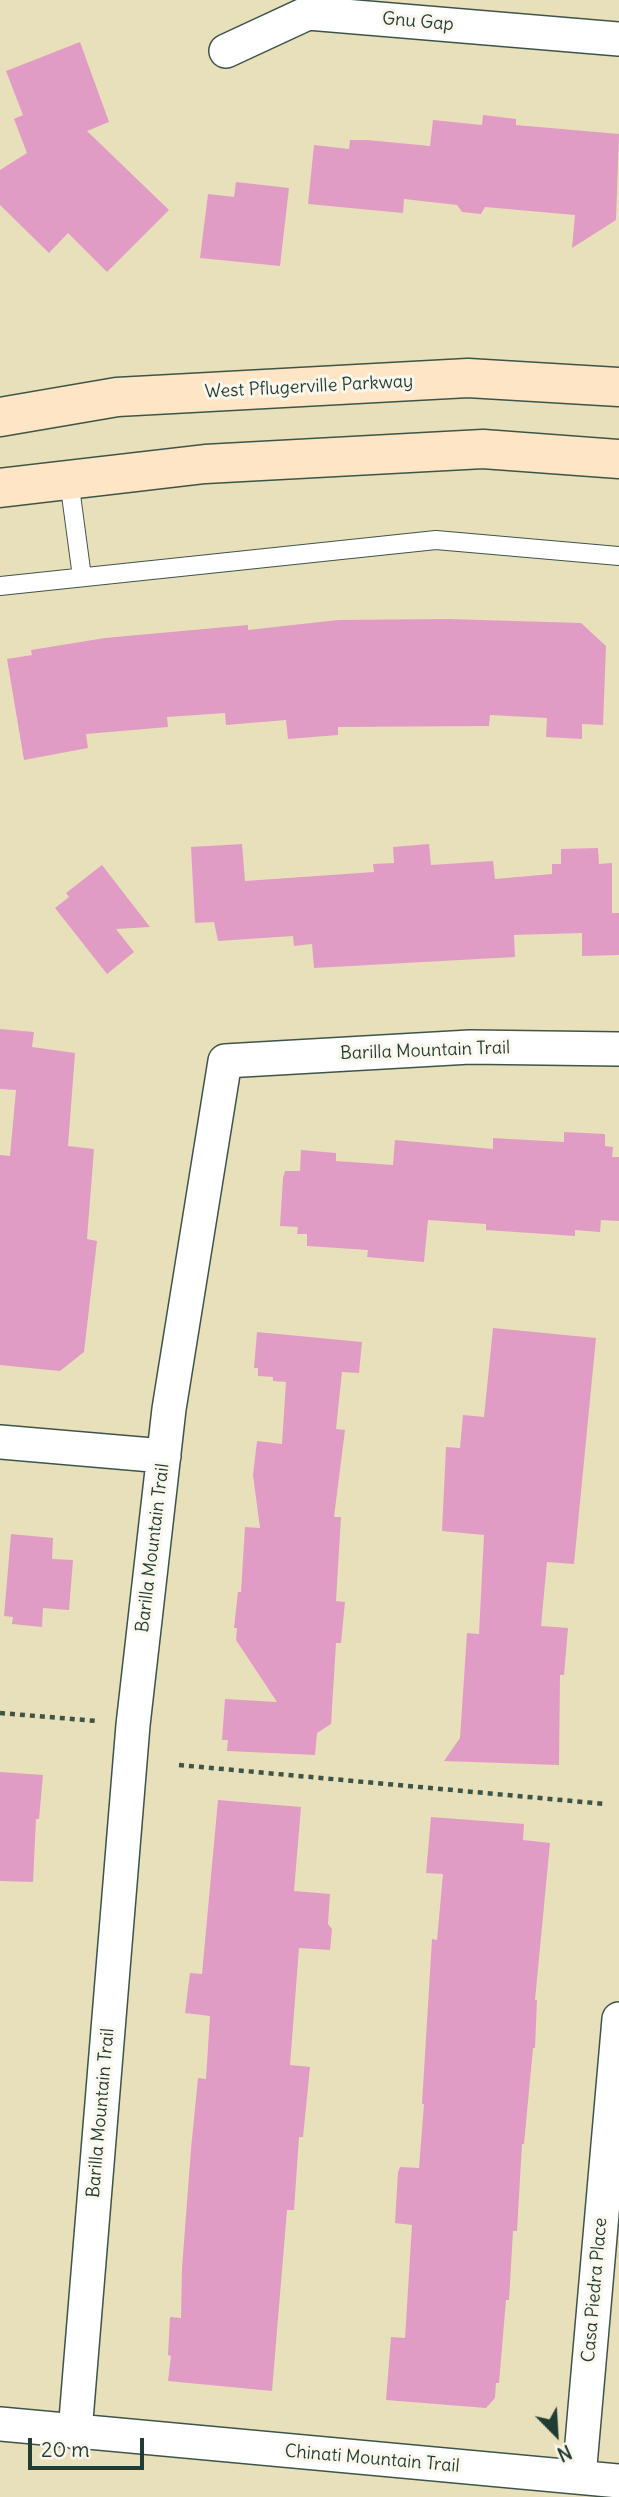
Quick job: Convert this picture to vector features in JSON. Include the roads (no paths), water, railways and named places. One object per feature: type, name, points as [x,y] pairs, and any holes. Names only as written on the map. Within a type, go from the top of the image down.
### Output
[{"type":"main road","name":"West Pflugerville Parkway","points":[[0,417],[117,397],[468,378],[619,387]]},
{"type":"main road","points":[[0,488],[205,464],[483,449],[619,459]]},
{"type":"street","name":"Gnu Gap","points":[[226,51],[308,13],[619,39]]},
{"type":"street","name":"Barilla Mountain Trail","points":[[75,2432],[133,1725],[169,1409],[225,1061],[470,1047],[619,1049]]},
{"type":"street","points":[[0,1442],[163,1456]]},
{"type":"street","name":"Casa Piedra Place","points":[[579,2477],[619,2018]]},
{"type":"street","name":"Chinati Mountain Trail","points":[[0,2424],[619,2481]]},
{"type":"lane","points":[[69,480],[82,577]]},
{"type":"lane","points":[[0,586],[436,540],[619,556]]}]
